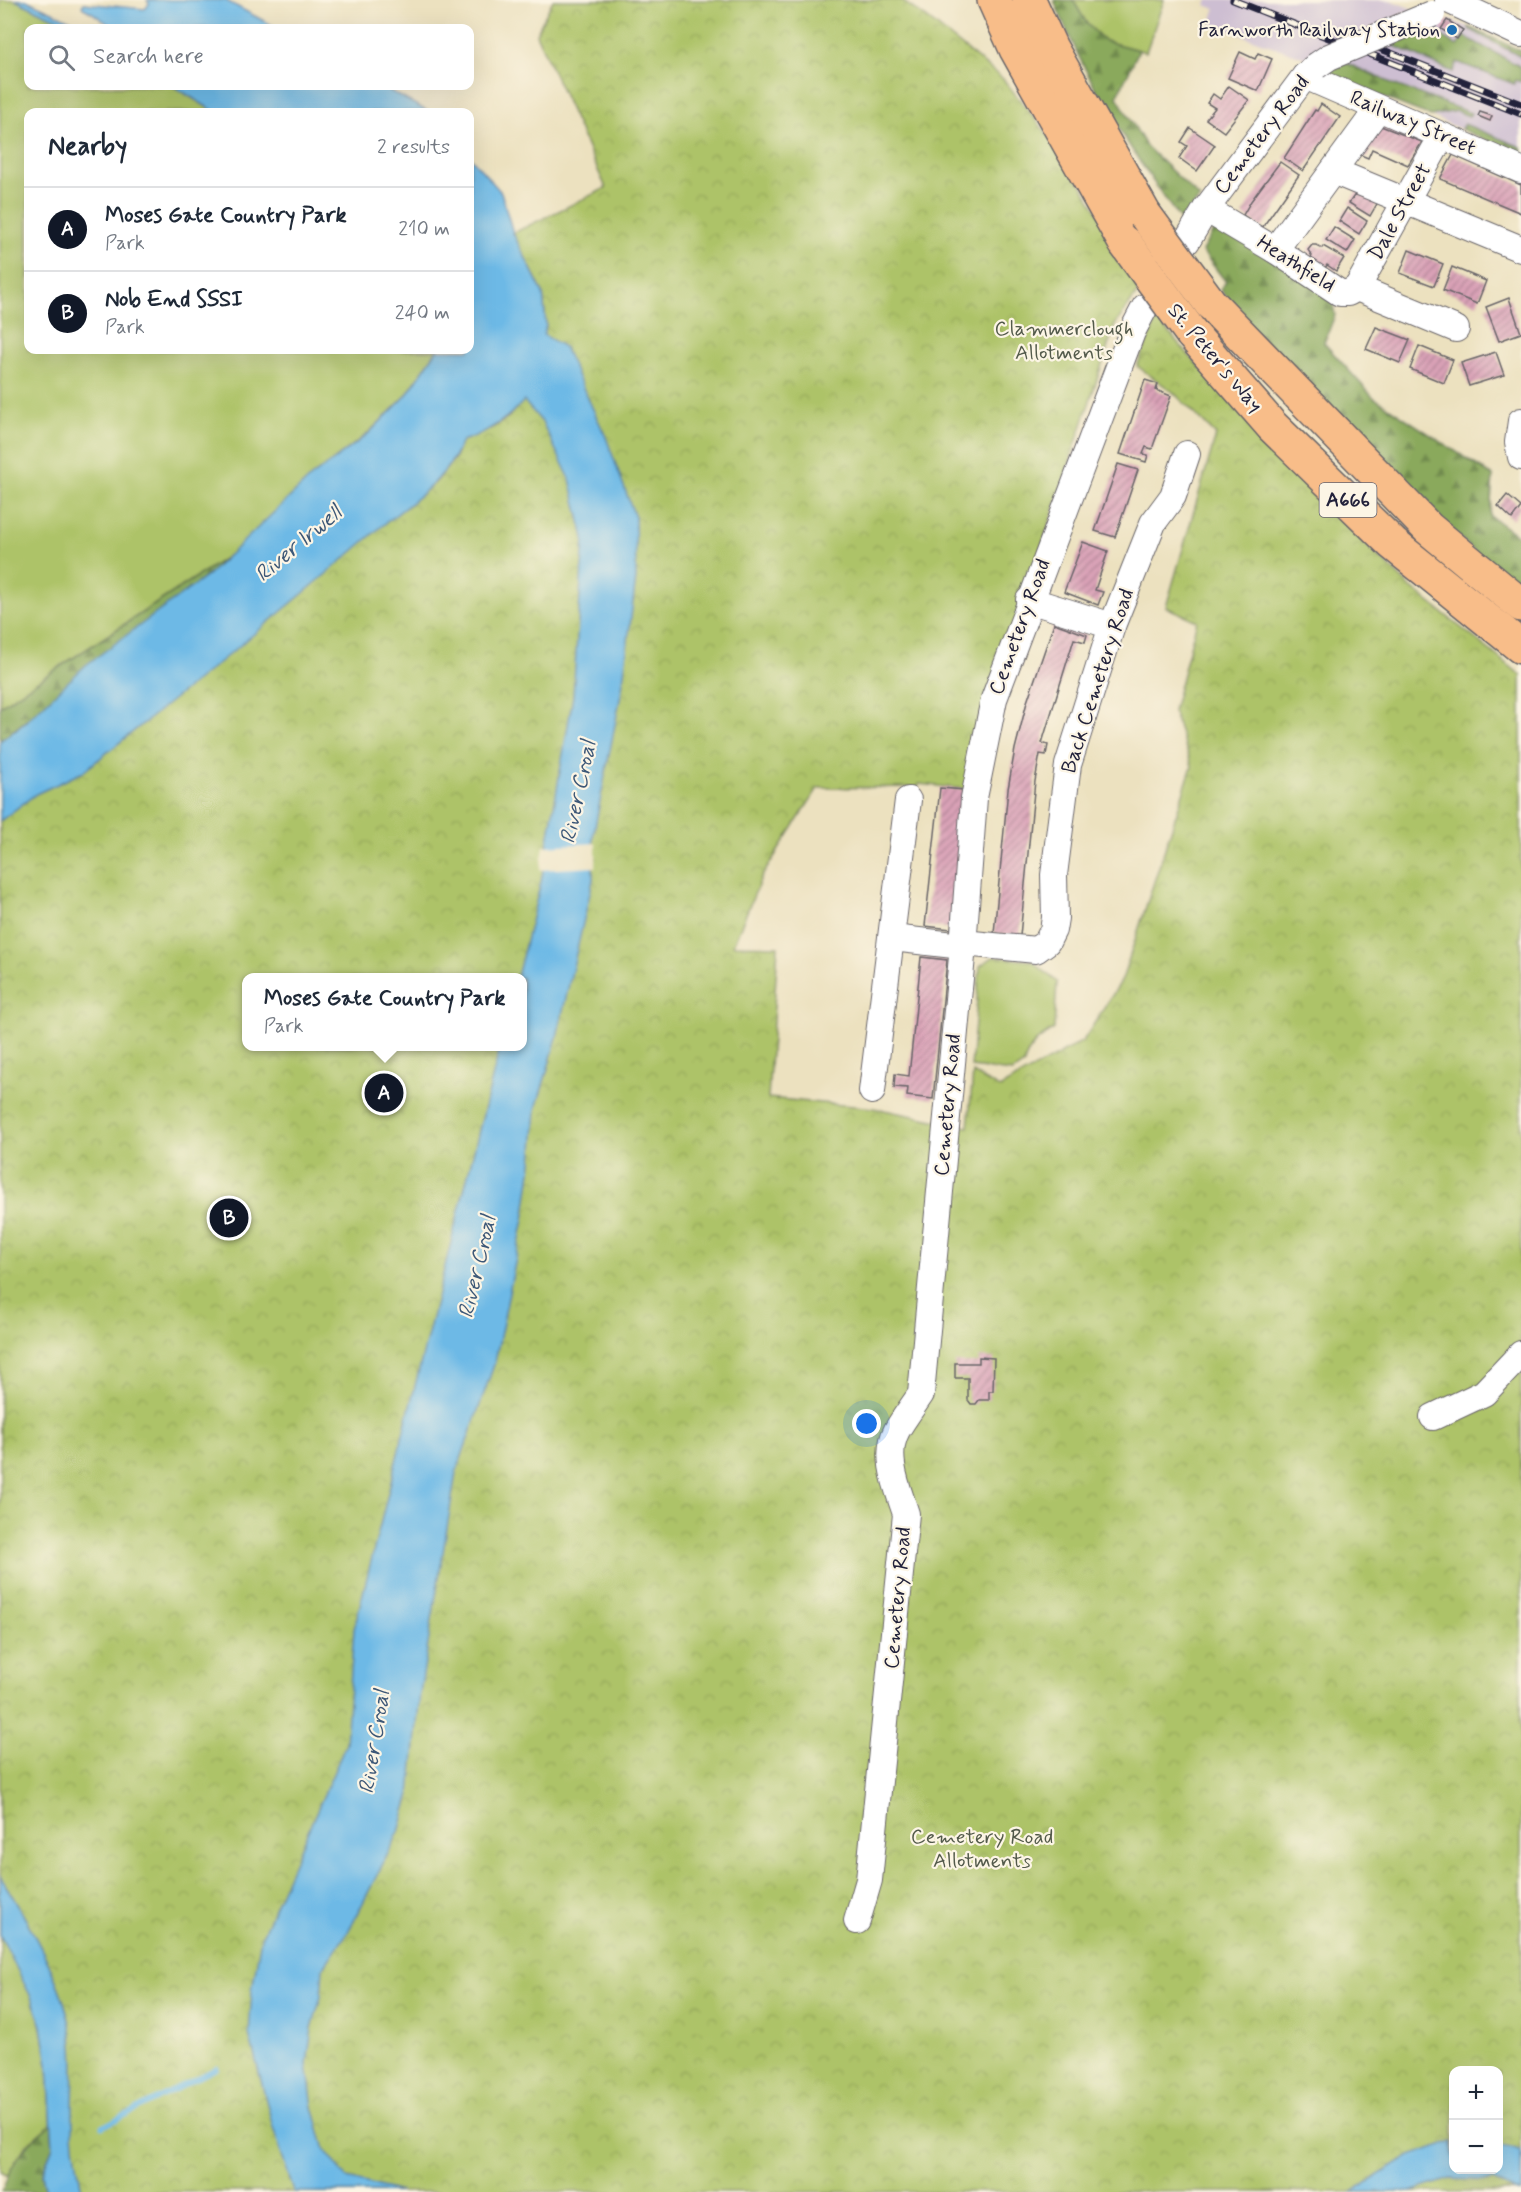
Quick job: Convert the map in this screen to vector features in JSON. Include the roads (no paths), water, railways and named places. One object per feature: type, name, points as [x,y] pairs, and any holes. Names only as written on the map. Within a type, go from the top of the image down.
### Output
[{"type":"highway","name":"St. Peter's Way","points":[[994,0],[1016,49],[1125,243],[1192,334],[1272,426],[1393,544],[1521,647]]},
{"type":"highway","name":"St. Peter's Way","points":[[1029,0],[1051,48],[1145,215],[1211,304],[1428,528],[1521,604]]},
{"type":"street","points":[[1443,5],[1521,34]]},
{"type":"street","name":"Cemetery Road","points":[[1187,241],[1206,209],[1310,71],[1329,57],[1443,5]]},
{"type":"street","name":"Railway Street","points":[[1310,71],[1378,109],[1521,170]]},
{"type":"street","points":[[1275,250],[1378,109]]},
{"type":"street","name":"Dale Street","points":[[1357,288],[1442,136]]},
{"type":"street","points":[[1333,171],[1521,249]]},
{"type":"street","name":"Heathfield","points":[[1206,209],[1275,250],[1340,293],[1348,293],[1357,288],[1456,329]]},
{"type":"street","name":"Cemetery Road","points":[[857,1921],[869,1880],[906,1514],[893,1472],[892,1450],[895,1432],[921,1394],[976,787],[994,699],[1029,600],[1132,332],[1145,307]]},
{"type":"street","points":[[1521,421],[1518,442],[1521,456]]},
{"type":"street","name":"Back Cemetery Road","points":[[963,945],[1036,950],[1047,942],[1053,930],[1054,875],[1068,765],[1112,627],[1153,523],[1173,496],[1187,454]]},
{"type":"street","points":[[1029,600],[1112,627]]},
{"type":"street","points":[[872,1091],[908,800]]},
{"type":"street","points":[[892,938],[963,945]]},
{"type":"street","points":[[1433,1417],[1484,1393],[1521,1354]]},
{"type":"water","points":[[15,0],[26,0],[79,24],[67,24]]},
{"type":"water","points":[[147,0],[225,0],[270,24],[108,24],[82,6],[84,3],[145,9],[149,4]]},
{"type":"water","points":[[179,90],[388,90],[422,108],[209,108]]},
{"type":"water","points":[[474,162],[501,192],[513,233],[543,293],[546,325],[544,335],[564,347],[606,437],[635,517],[636,578],[622,689],[593,837],[593,880],[556,1041],[536,1109],[525,1214],[495,1362],[456,1473],[420,1693],[410,1794],[399,1832],[348,1932],[323,1968],[321,1996],[312,2028],[307,2064],[313,2107],[325,2150],[347,2178],[401,2192],[294,2192],[273,2127],[249,2034],[252,1990],[261,1938],[346,1744],[354,1629],[499,1051],[527,1051],[527,973],[518,973],[541,882],[573,696],[584,538],[570,479],[542,422],[524,401],[496,425],[462,441],[446,470],[436,481],[267,624],[83,772],[36,794],[0,821],[0,741],[22,725],[86,665],[207,576],[311,477],[367,435],[406,396],[434,354],[474,354]]},
{"type":"water","points":[[0,1876],[31,1928],[50,1968],[70,2024],[74,2063],[73,2137],[82,2192],[46,2192],[42,2174],[53,2147],[48,2065],[42,2026],[34,2003],[0,1935]]},
{"type":"water","points":[[1449,2142],[1449,2174],[1503,2174],[1503,2146],[1515,2148],[1521,2151],[1521,2192],[1515,2192],[1494,2181],[1450,2179],[1411,2192],[1352,2192],[1410,2156]]},
{"type":"waterway","points":[[102,2127],[217,2068]]},
{"type":"railway","points":[[1233,0],[1521,114]]},
{"type":"railway","points":[[1340,33],[1521,104]]},
{"type":"place","name":"Farnworth Railway Station","points":[[1452,30]]},
{"type":"place","name":"Moses Gate Country Park","points":[[384,1093]]},
{"type":"place","name":"Nob End SSSI","points":[[229,1218]]},
{"type":"park label","name":"Clammerclough Allotments","points":[[1064,341]]},
{"type":"park label","name":"Cemetery Road Allotments","points":[[982,1849]]},
{"type":"water label","name":"River Irwell","points":[[299,544]]},
{"type":"water label","name":"River Croal","points":[[579,792]]},
{"type":"water label","name":"River Croal","points":[[478,1267]]},
{"type":"water label","name":"River Croal","points":[[375,1742]]}]
